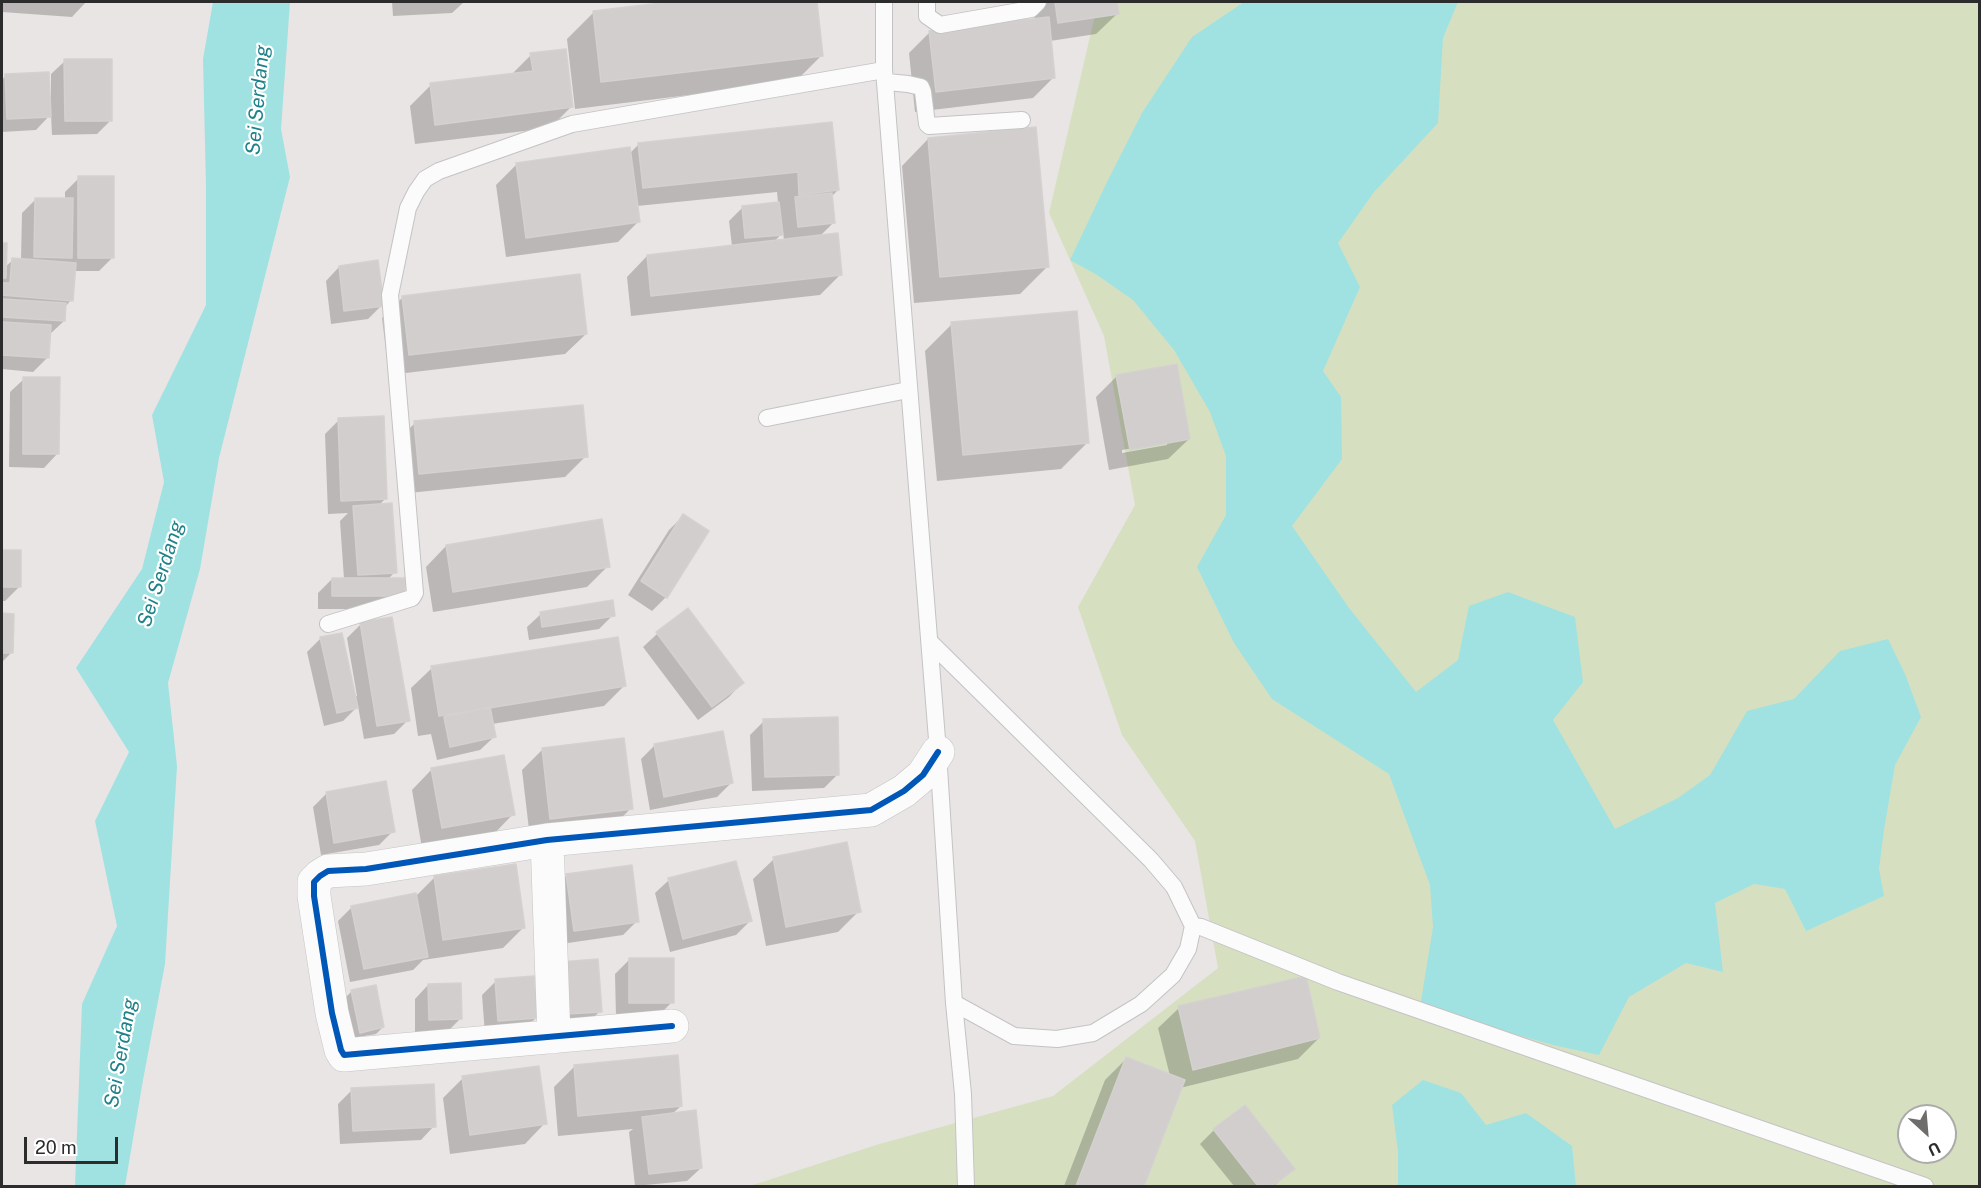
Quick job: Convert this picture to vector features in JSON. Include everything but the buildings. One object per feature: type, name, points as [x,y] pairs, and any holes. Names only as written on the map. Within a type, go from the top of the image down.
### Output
[{"type":"street","points":[[672,1026],[344,1055],[332,1013],[314,896],[314,882],[328,871],[366,869],[547,840],[872,810],[904,791],[923,775],[938,752]]},
{"type":"street","points":[[547,840],[554,1037]]},
{"type":"lane","points":[[884,2],[886,76],[908,390],[930,642],[954,1003],[963,1094],[966,1186]]},
{"type":"lane","points":[[927,2],[927,16],[940,25],[1031,9],[1038,2]]},
{"type":"lane","points":[[328,624],[412,598],[415,593],[390,295],[408,208],[425,179],[439,171],[572,124],[886,76],[921,87],[929,126],[1022,120]]},
{"type":"lane","points":[[767,418],[908,390]]},
{"type":"lane","points":[[930,642],[1151,860],[1174,887],[1193,926],[1188,949],[1173,975],[1141,1004],[1093,1033],[1057,1039],[1014,1036],[954,1003]]},
{"type":"lane","points":[[1193,926],[1202,927],[1338,982],[1925,1186]]},
{"type":"green space","points":[[1108,2],[1979,2],[1979,1186],[750,1186],[876,1145],[1053,1096],[1218,968],[1195,841],[1122,735],[1078,607],[1135,505],[1104,336],[1049,213],[1095,15]]},
{"type":"water","name":"Sei Serdang","points":[[213,2],[290,2],[281,129],[290,177],[219,458],[200,569],[168,683],[177,766],[165,964],[125,1186],[75,1186],[82,1004],[117,926],[95,821],[129,752],[76,668],[142,569],[164,482],[152,415],[206,305],[203,59]]},
{"type":"water","points":[[1244,2],[1458,2],[1443,38],[1438,123],[1374,192],[1338,243],[1360,287],[1323,371],[1341,397],[1342,459],[1292,526],[1349,608],[1416,692],[1458,660],[1469,606],[1508,592],[1575,617],[1583,682],[1553,720],[1615,829],[1678,798],[1710,775],[1747,711],[1794,699],[1840,651],[1888,639],[1905,674],[1921,717],[1895,765],[1879,869],[1884,896],[1806,931],[1785,889],[1754,884],[1715,903],[1723,972],[1686,963],[1629,997],[1599,1055],[1553,1045],[1420,1007],[1433,927],[1430,885],[1389,774],[1272,699],[1234,643],[1197,567],[1226,515],[1226,456],[1210,412],[1174,350],[1133,300],[1097,275],[1070,260],[1142,113],[1192,37]]},
{"type":"water","points":[[1423,1080],[1461,1093],[1486,1125],[1526,1113],[1572,1146],[1576,1186],[1398,1186],[1398,1152],[1392,1105]]},
{"type":"cycle path","points":[[672,1026],[344,1055],[332,1013],[314,896],[314,882],[328,871],[366,869],[547,840],[871,810],[904,791],[923,775],[938,752]]}]
